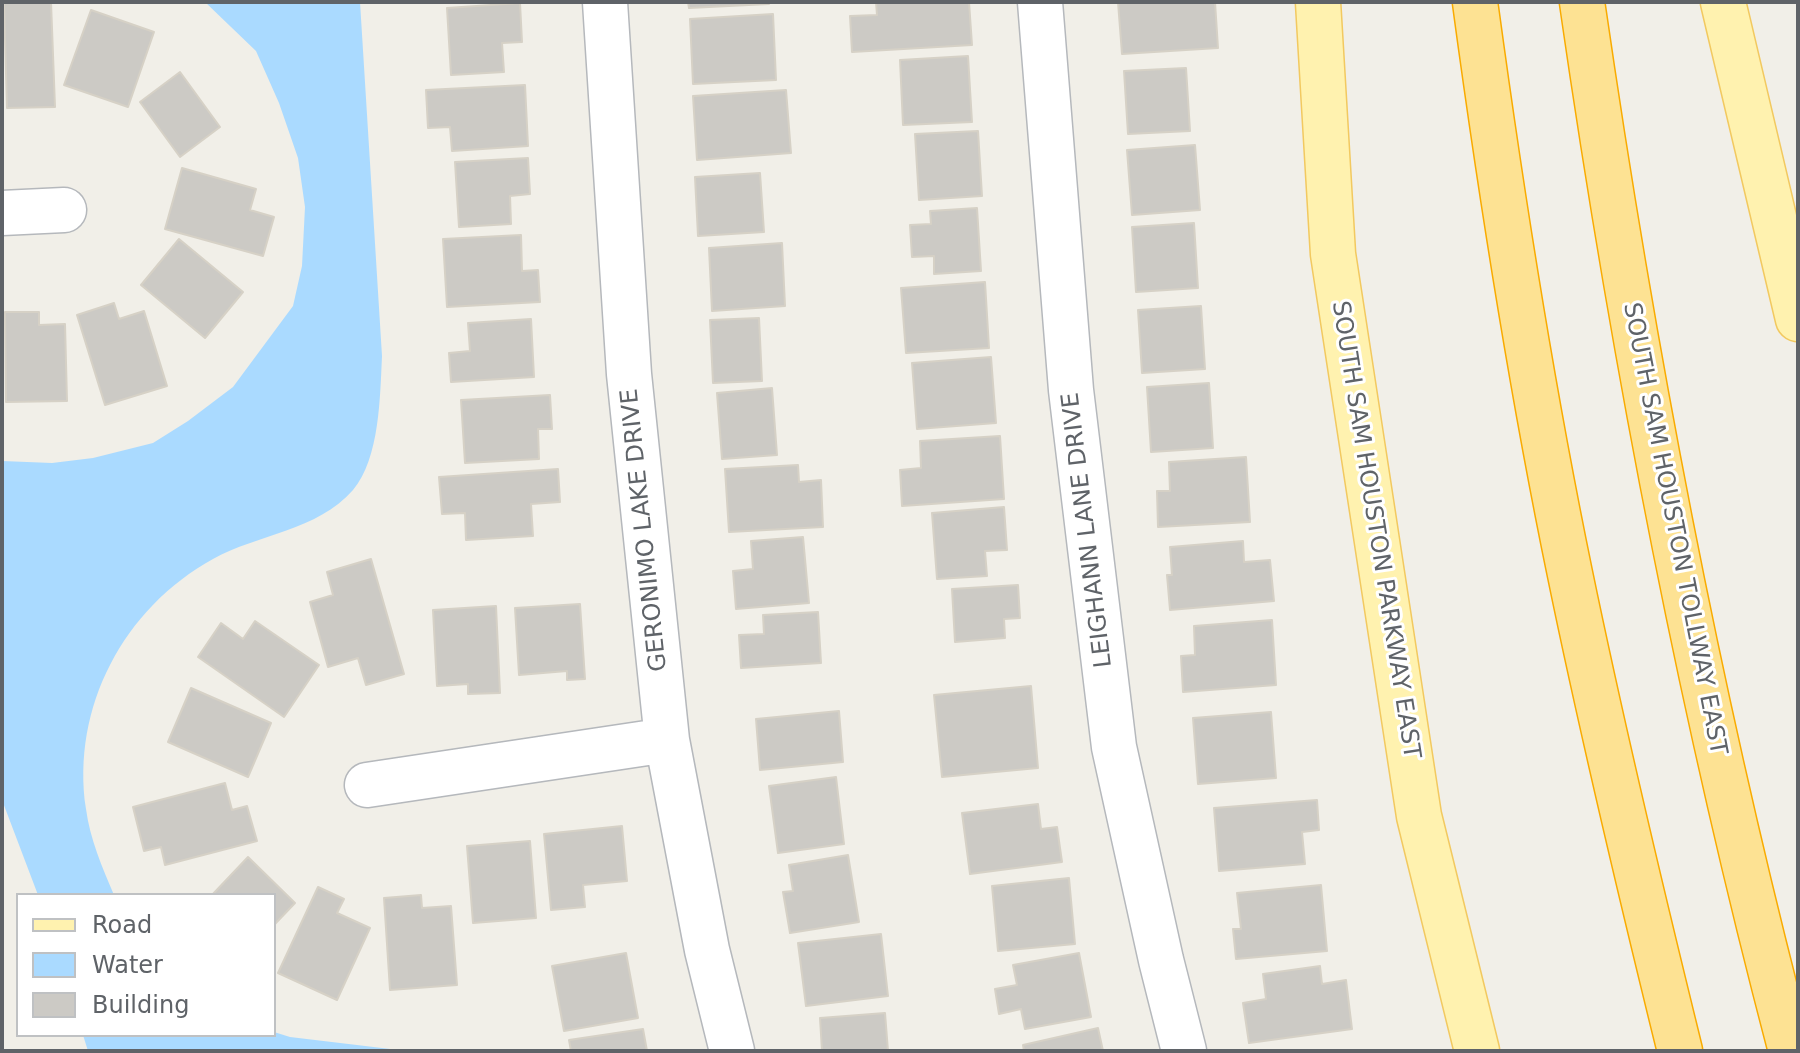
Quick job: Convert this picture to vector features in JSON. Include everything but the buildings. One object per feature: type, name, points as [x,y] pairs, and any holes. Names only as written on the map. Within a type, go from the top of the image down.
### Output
[{"type":"highway","points":[[1475,2],[1524,330],[1570,573],[1628,839],[1680,1051]]},
{"type":"highway","name":"SOUTH SAM HOUSTON TOLLWAY EAST","points":[[1582,2],[1607,175],[1677,563],[1723,778],[1791,1051]]},
{"type":"main road","name":"SOUTH SAM HOUSTON PARKWAY EAST","points":[[1318,2],[1333,254],[1419,816],[1477,1051]]},
{"type":"main road","points":[[1723,2],[1789,255],[1798,319]]},
{"type":"street","name":"GERONIMO LAKE DRIVE","points":[[605,2],[629,374],[667,740],[707,950],[732,1051]]},
{"type":"street","name":"LEIGHANN LANE DRIVE","points":[[1040,2],[1071,390],[1114,747],[1184,1051]]},
{"type":"street","points":[[2,213],[64,210]]},
{"type":"street","points":[[367,785],[667,740]]},
{"type":"water","points":[[205,2],[360,2],[382,356],[374,444],[362,477],[338,504],[305,523],[213,559],[181,580],[154,604],[130,633],[110,664],[96,698],[87,734],[84,771],[90,831],[113,893],[37,893],[2,800],[2,461],[52,463],[93,458],[153,443],[233,387],[293,306],[302,266],[305,207],[298,158],[279,103],[256,51]]},
{"type":"water","points":[[276,1033],[407,1051],[88,1051],[84,1037],[276,1037]]}]
